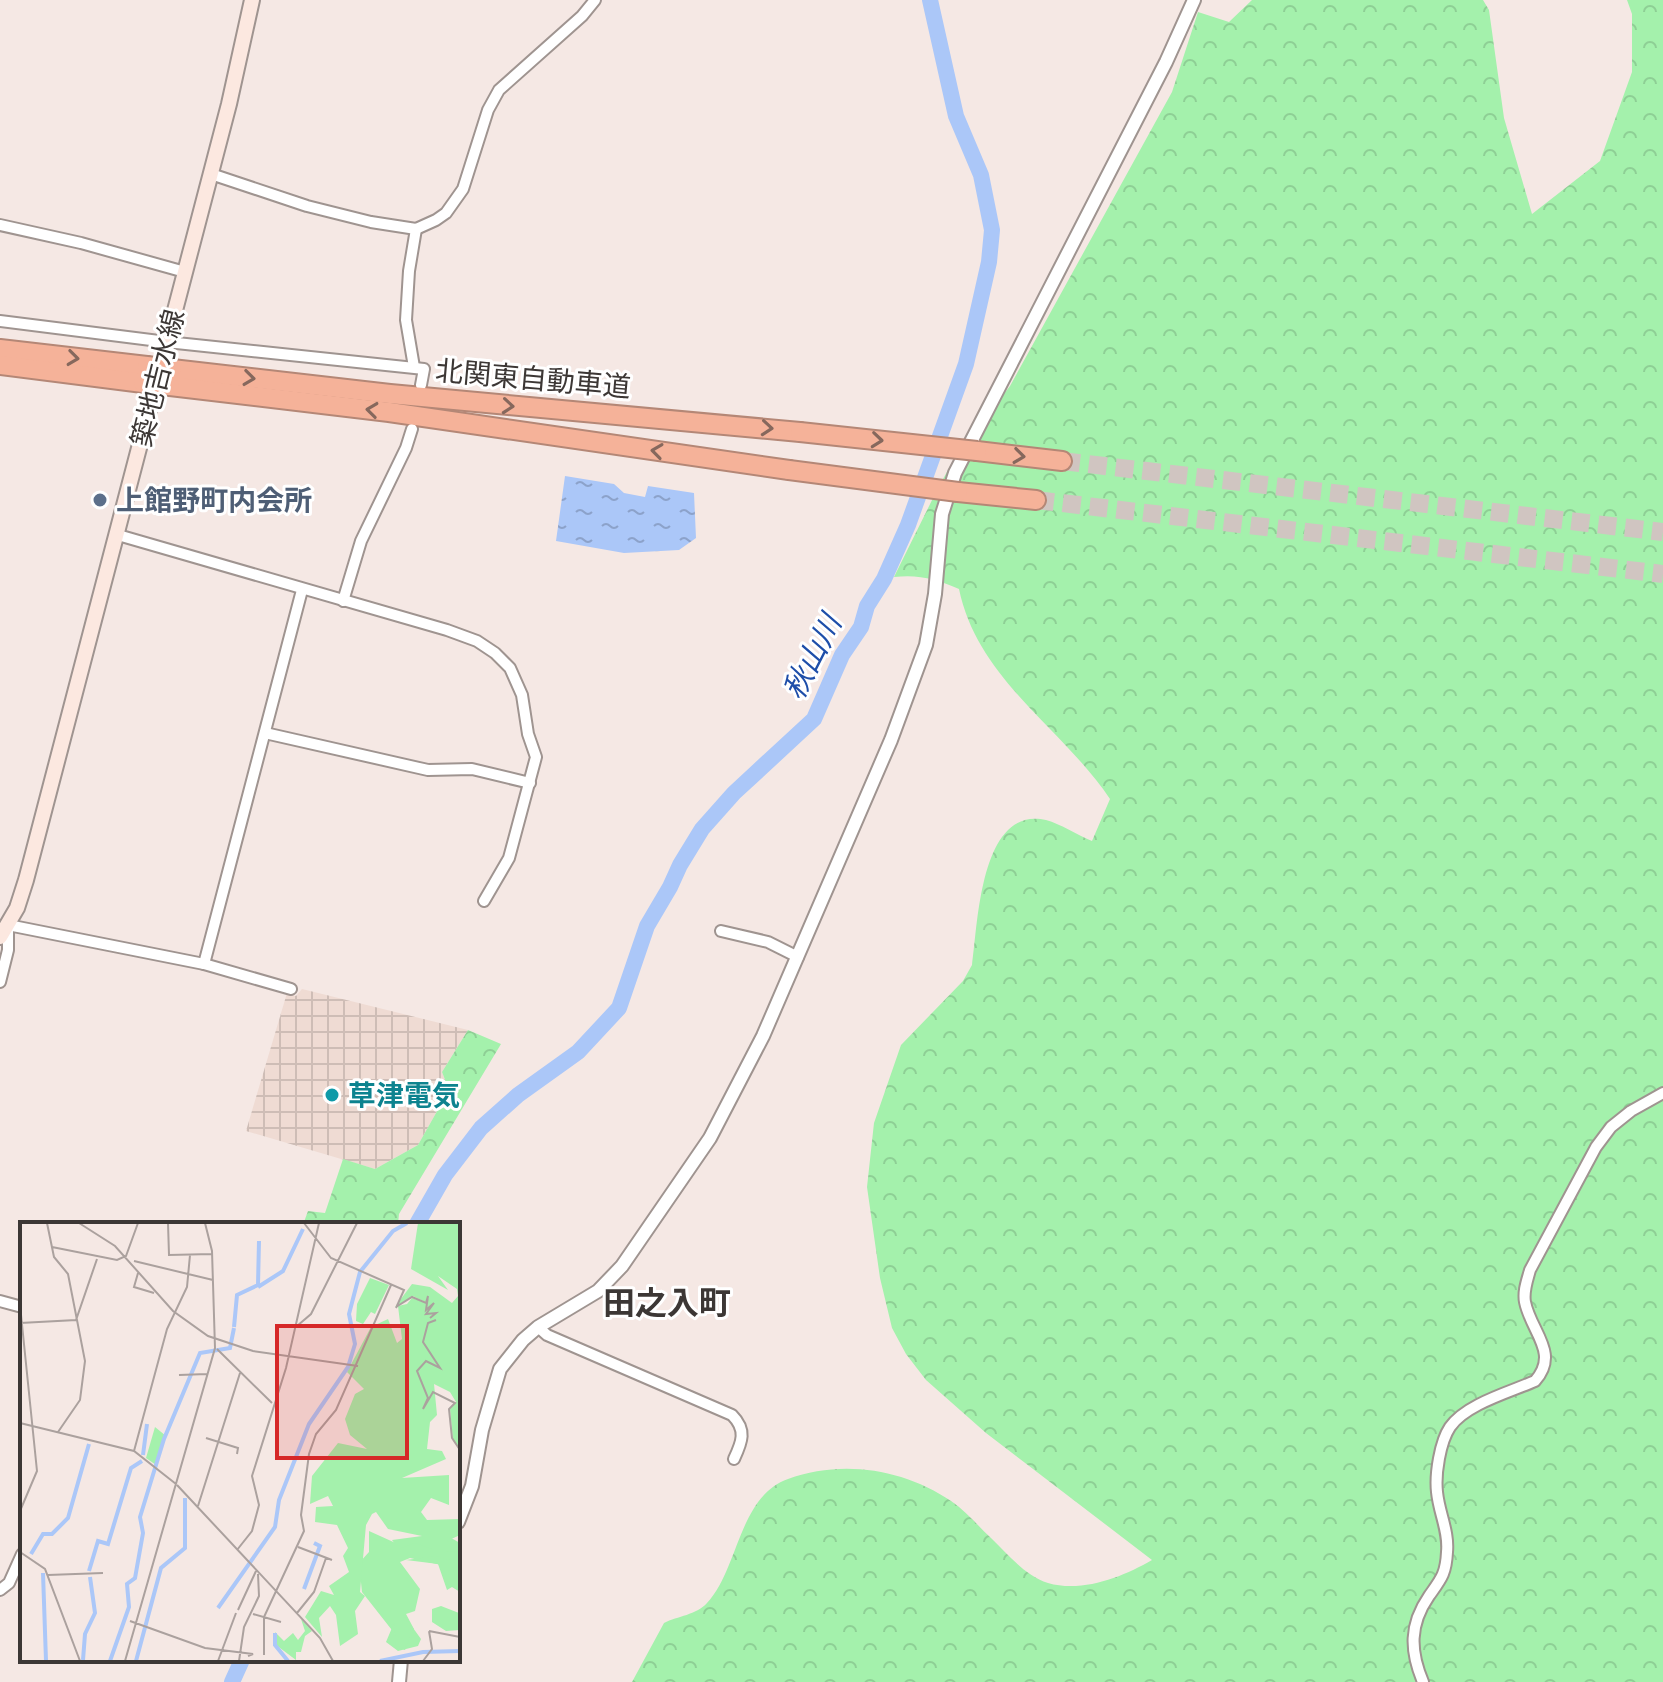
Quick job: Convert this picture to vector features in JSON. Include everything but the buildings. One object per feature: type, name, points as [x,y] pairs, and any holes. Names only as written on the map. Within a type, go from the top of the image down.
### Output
[{"type":"highway","name":"北関東自動車道","points":[[0,349],[389,412],[789,470],[1036,500]]},
{"type":"highway","name":"北関東自動車道","points":[[0,365],[145,374]]},
{"type":"highway","name":"北関東自動車道","points":[[171,378],[390,394],[800,432],[1062,461]]},
{"type":"main road","name":"築地吉水線","points":[[4,931],[26,880],[118,535],[211,174],[252,0]]},
{"type":"street","points":[[211,174],[307,206],[371,222],[416,229],[446,213],[463,189],[488,110],[499,90],[582,16],[595,0]]},
{"type":"street","points":[[460,1517],[472,1486],[482,1430],[500,1369],[538,1327],[598,1291],[632,1254],[703,1149],[731,1100],[798,957],[897,725],[926,645],[935,594],[942,514],[955,473],[1159,75],[1194,0]]},
{"type":"street","points":[[0,225],[81,243],[185,272]]},
{"type":"street","points":[[414,367],[406,320],[416,229]]},
{"type":"street","points":[[0,321],[167,342],[414,367],[424,369],[421,385]]},
{"type":"street","points":[[343,601],[361,541],[406,448],[412,429]]},
{"type":"street","points":[[118,535],[447,630],[477,641],[495,653],[510,668],[522,695],[528,734],[536,757],[509,858],[484,901]]},
{"type":"street","points":[[204,964],[302,590]]},
{"type":"street","points":[[265,733],[428,770],[472,769],[530,783]]},
{"type":"street","points":[[0,982],[8,950],[4,931],[204,964],[291,989]]},
{"type":"street","points":[[721,931],[768,942],[798,957]]},
{"type":"street","points":[[1423,1682],[1414,1657],[1412,1637],[1417,1616],[1444,1576],[1448,1550],[1437,1491],[1449,1428],[1463,1412],[1535,1381],[1543,1372],[1547,1360],[1525,1302],[1530,1270],[1596,1147],[1611,1127],[1631,1111],[1663,1093]]},
{"type":"street","points":[[0,1301],[20,1306]]},
{"type":"street","points":[[538,1327],[547,1335],[732,1415],[740,1423],[744,1437],[734,1459]]},
{"type":"street","points":[[0,1590],[9,1583],[20,1558]]},
{"type":"street","points":[[399,1682],[401,1662]]},
{"type":"shaded area","name":"草津電気","points":[[302,989],[468,1030],[442,1072],[449,1090],[418,1145],[375,1169],[246,1131],[287,993],[296,996]]},
{"type":"green space","points":[[1252,0],[1483,0],[1489,10],[1504,118],[1532,214],[1600,161],[1632,72],[1632,14],[1627,0],[1663,0],[1663,1682],[632,1682],[664,1623],[698,1610],[718,1589],[759,1501],[771,1488],[809,1473],[872,1470],[933,1490],[962,1509],[1024,1570],[1048,1583],[1075,1586],[1102,1582],[1152,1560],[986,1433],[926,1380],[906,1354],[892,1328],[880,1278],[867,1187],[874,1123],[901,1045],[963,981],[972,965],[986,872],[995,848],[1007,831],[1024,820],[1046,820],[1092,841],[1110,799],[1002,676],[969,621],[959,589],[927,578],[894,577],[954,459],[1010,386],[1172,92],[1198,12],[1229,22]]},
{"type":"green space","points":[[468,1030],[501,1044],[399,1214],[398,1222],[304,1222],[308,1211],[325,1213],[343,1159],[375,1169],[418,1145],[449,1090],[442,1072]]},
{"type":"water","points":[[565,476],[614,484],[624,493],[645,497],[648,486],[694,493],[696,538],[679,550],[624,553],[556,541]]},
{"type":"waterway","name":"秋山川","points":[[418,1222],[445,1175],[481,1128],[518,1095],[578,1052],[619,1008],[647,926],[680,865],[702,829],[734,793],[814,719],[842,655],[861,627],[867,606],[884,579],[908,525],[966,364],[989,262],[992,230],[981,175],[956,116],[930,0]]},
{"type":"waterway","name":"秋山川","points":[[232,1682],[241,1662]]},
{"type":"tunnel","points":[[1062,461],[1663,532]]},
{"type":"tunnel","points":[[1036,500],[1663,574]]},
{"type":"place","name":"上館野町内会所","points":[[100,500]]},
{"type":"place","name":"草津電気","points":[[332,1095]]},
{"type":"district","name":"田之入町","points":[[667,1303]]}]
